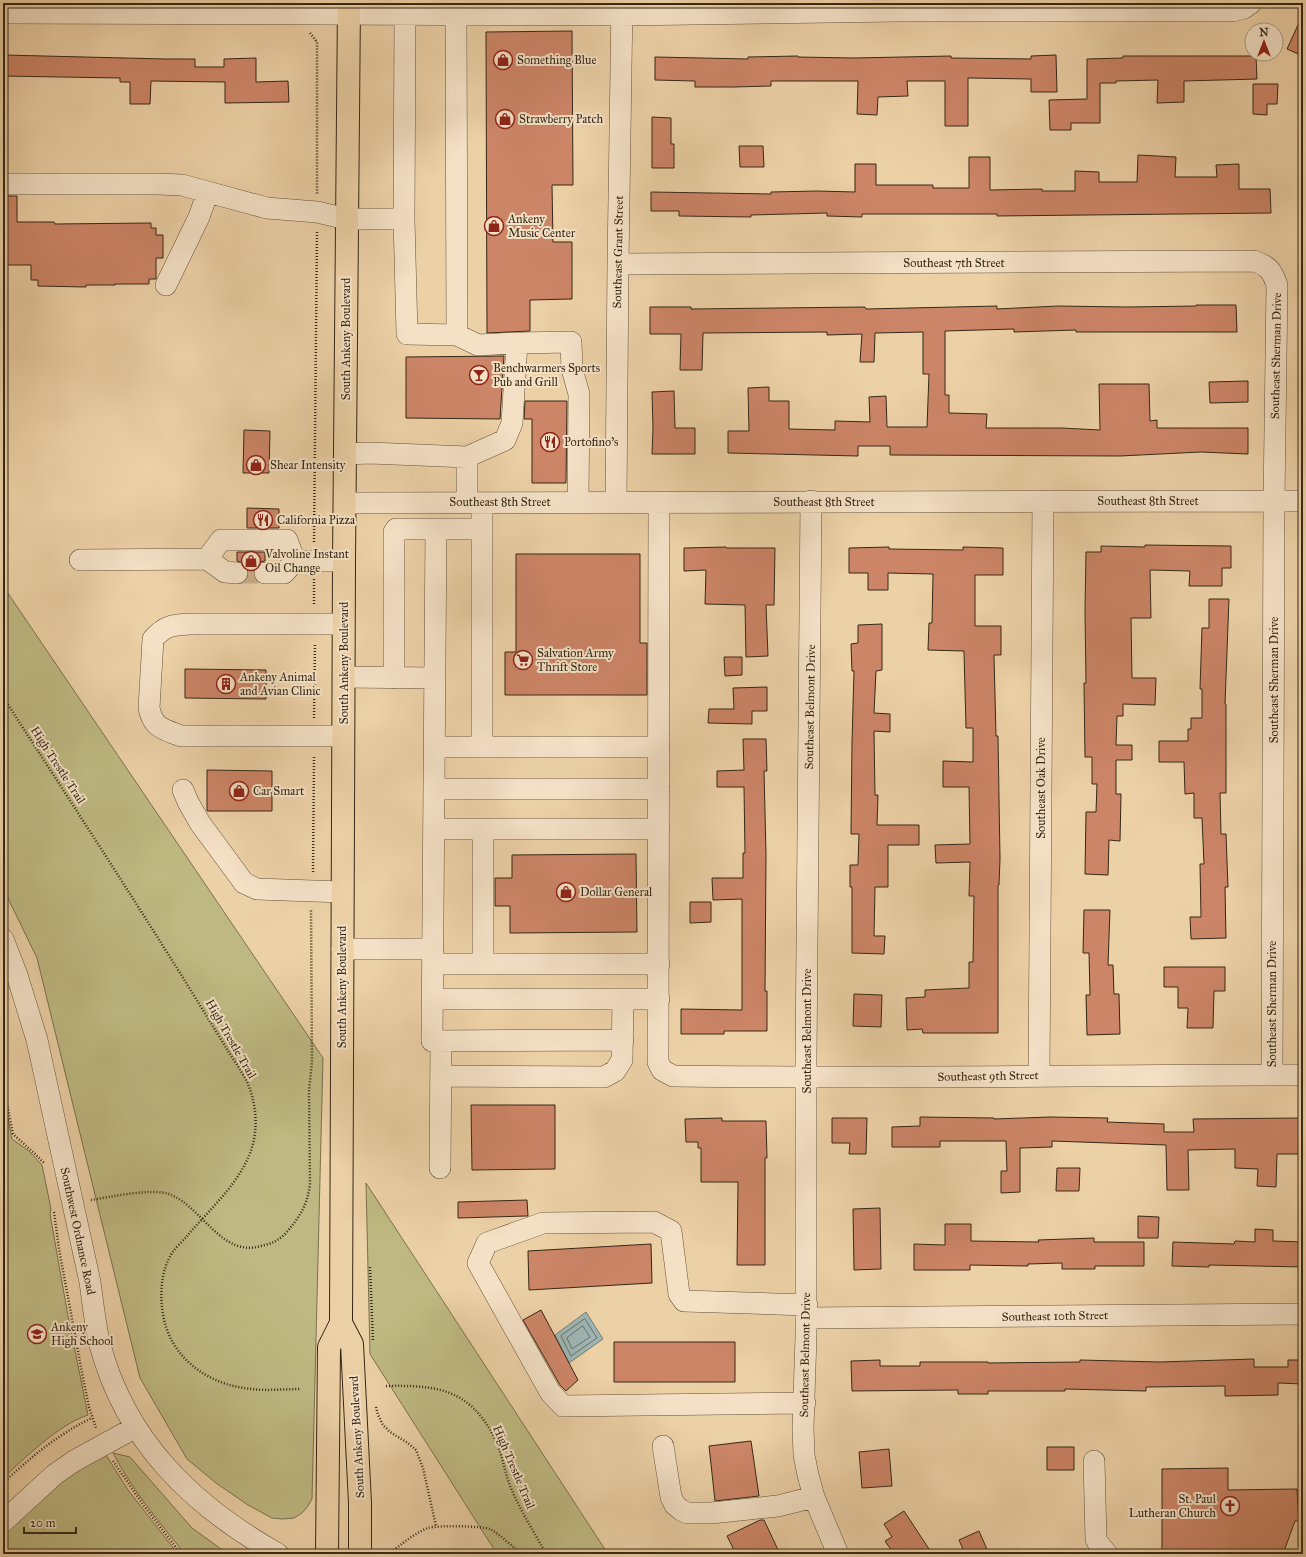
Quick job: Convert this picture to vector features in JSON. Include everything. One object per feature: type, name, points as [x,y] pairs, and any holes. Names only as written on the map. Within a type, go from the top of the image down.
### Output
[{"type":"main road","name":"South Ankeny Boulevard","points":[[327,1554],[329,1347],[341,1323],[342,892],[348,8]]},
{"type":"main road","name":"South Ankeny Boulevard","points":[[341,1323],[352,1344],[360,1503],[360,1554]]},
{"type":"street","points":[[3,13],[170,9],[310,14],[348,8],[405,14],[456,14],[622,9],[898,11],[1242,7]]},
{"type":"street","name":"Southeast Grant Street","points":[[616,502],[622,9]]},
{"type":"street","points":[[405,14],[404,218],[407,334],[457,334],[478,345],[571,342],[572,369],[579,394],[578,502]]},
{"type":"street","points":[[456,14],[457,334]]},
{"type":"street","points":[[3,184],[182,185],[267,208],[317,212],[347,219],[404,218]]},
{"type":"street","points":[[166,285],[208,192]]},
{"type":"street","name":"Southeast 7th Street","points":[[618,264],[1254,261],[1264,265],[1273,273],[1278,285]]},
{"type":"street","name":"Southeast Sherman Drive","points":[[1272,1075],[1274,501],[1278,285]]},
{"type":"street","points":[[345,454],[467,457],[505,440],[512,423],[517,343]]},
{"type":"street","points":[[467,457],[475,503],[482,529],[482,747]]},
{"type":"street","name":"Southeast Oak Drive","points":[[1039,1076],[1043,501]]},
{"type":"street","name":"Southeast 8th Street","points":[[345,503],[1303,501]]},
{"type":"street","points":[[432,999],[659,999],[659,502]]},
{"type":"street","name":"Southeast Belmont Drive","points":[[811,502],[804,1455],[814,1497],[838,1554]]},
{"type":"street","points":[[394,678],[394,532],[396,529],[482,529]]},
{"type":"street","points":[[436,529],[432,1041],[623,1040]]},
{"type":"street","points":[[207,559],[221,540],[287,540],[305,561]]},
{"type":"street","points":[[80,560],[207,559],[225,572],[237,573]]},
{"type":"street","points":[[265,573],[284,573],[305,561],[344,561]]},
{"type":"street","points":[[343,736],[181,736],[158,727],[151,718],[149,708],[153,639],[160,630],[170,626],[191,624],[344,624]]},
{"type":"street","points":[[344,677],[435,678]]},
{"type":"street","points":[[434,747],[659,747]]},
{"type":"street","points":[[434,789],[659,789]]},
{"type":"street","points":[[183,790],[200,823],[244,883],[257,890],[312,890],[342,892]]},
{"type":"street","points":[[434,829],[659,829]]},
{"type":"street","points":[[483,829],[483,964]]},
{"type":"street","name":"Southwest Ordnance Road","points":[[3,939],[18,975],[37,1040],[90,1282],[100,1345],[110,1375],[123,1404],[136,1427],[157,1457],[178,1481],[202,1502],[262,1545],[278,1554]]},
{"type":"street","points":[[342,949],[433,957],[483,964],[659,964]]},
{"type":"street","points":[[441,1076],[604,1077],[615,1071],[622,1060],[623,999]]},
{"type":"street","name":"Southeast 9th Street","points":[[659,999],[658,1062],[662,1070],[673,1076],[806,1078],[1303,1075]]},
{"type":"street","points":[[440,1168],[442,1041]]},
{"type":"street","name":"Southeast 10th Street","points":[[805,1403],[563,1406],[550,1392],[478,1264],[487,1242],[543,1223],[654,1222],[671,1231],[679,1294],[684,1301],[806,1312],[1303,1314]]},
{"type":"street","points":[[3,1522],[54,1475],[74,1461],[136,1427]]},
{"type":"street","points":[[663,1446],[671,1497],[675,1505],[687,1513],[711,1513],[778,1506],[814,1497]]},
{"type":"street","points":[[1094,1461],[1096,1539],[1107,1554]]},
{"type":"path","points":[[89,1200],[143,1193],[167,1194],[176,1197],[186,1204],[221,1237],[244,1248],[258,1247],[272,1243],[282,1236],[306,1205],[309,1194],[309,1090],[312,1062],[311,906],[314,624],[305,561],[317,212],[317,42],[310,34],[310,14]]},
{"type":"path","name":"High Trestle Trail","points":[[3,697],[191,990],[248,1084],[255,1108],[255,1132],[250,1154],[239,1176],[172,1253],[166,1266],[162,1284],[162,1304],[166,1326],[174,1345],[190,1364],[207,1376],[228,1385],[252,1389],[301,1389]]},
{"type":"path","points":[[3,1083],[13,1134],[44,1163]]},
{"type":"path","points":[[54,1208],[59,1249],[83,1378],[92,1418],[99,1434]]},
{"type":"path","points":[[370,1267],[373,1347]]},
{"type":"path","name":"High Trestle Trail","points":[[386,1386],[432,1387],[454,1394],[470,1405],[484,1420],[495,1438],[518,1505],[546,1554]]},
{"type":"path","points":[[375,1400],[378,1415],[383,1425],[390,1432],[408,1443],[416,1450],[423,1468],[436,1526]]},
{"type":"path","points":[[3,1483],[31,1458],[58,1437],[80,1423],[92,1418]]},
{"type":"path","points":[[113,1460],[144,1506],[181,1554]]},
{"type":"path","points":[[389,1554],[427,1528],[436,1526],[463,1526],[490,1530],[522,1554]]},
{"type":"shaded area","points":[[3,586],[323,1058],[312,1499],[302,1513],[294,1518],[272,1518],[248,1505],[216,1483],[187,1459],[140,1378],[37,958],[3,888]]},
{"type":"shaded area","points":[[3,1091],[12,1139],[29,1151],[42,1165],[51,1209],[50,1214],[68,1316],[88,1415],[65,1426],[43,1442],[3,1478]]},
{"type":"shaded area","points":[[366,1183],[608,1554],[497,1554],[370,1354]]},
{"type":"shaded area","points":[[113,1453],[130,1457],[192,1528],[228,1554],[185,1554],[137,1493],[120,1467]]},
{"type":"shaded area","points":[[106,1455],[128,1490],[178,1554],[3,1554],[3,1535],[72,1473]]},
{"type":"water","points":[[586,1312],[603,1339],[569,1363],[555,1335]]},
{"type":"building","points":[[1303,14],[1303,56],[1287,49]]},
{"type":"building","points":[[572,31],[573,185],[552,185],[553,242],[572,242],[572,299],[530,300],[530,331],[487,333],[486,32]]},
{"type":"building","points":[[3,55],[195,59],[195,67],[224,67],[224,59],[256,58],[256,82],[288,81],[289,102],[225,103],[225,82],[151,81],[150,104],[130,104],[130,82],[120,82],[120,78],[3,76]]},
{"type":"building","points":[[1056,55],[1057,92],[1031,92],[1031,79],[968,78],[968,126],[945,126],[945,81],[907,81],[908,96],[878,97],[877,115],[857,114],[858,81],[771,81],[771,86],[695,87],[695,81],[655,80],[655,57],[748,59],[748,57],[798,56],[854,58],[951,56],[951,58],[1031,59],[1031,56]]},
{"type":"building","points":[[1123,56],[1244,56],[1244,62],[1256,62],[1257,79],[1184,81],[1184,102],[1157,103],[1158,80],[1100,83],[1100,123],[1071,123],[1071,130],[1050,130],[1049,100],[1087,99],[1087,59],[1123,58]]},
{"type":"building","points":[[1253,84],[1278,84],[1277,104],[1267,104],[1267,115],[1253,114]]},
{"type":"building","points":[[652,117],[671,118],[671,144],[674,144],[674,168],[652,168]]},
{"type":"building","points":[[739,146],[763,146],[764,167],[740,167]]},
{"type":"building","points":[[1138,155],[1176,157],[1175,177],[1217,177],[1216,165],[1239,164],[1239,189],[1270,189],[1271,213],[997,216],[997,214],[862,214],[862,217],[827,216],[827,213],[751,215],[751,217],[679,216],[679,211],[651,211],[651,192],[771,194],[771,192],[855,192],[855,164],[876,164],[876,185],[933,185],[933,188],[969,188],[969,157],[990,157],[990,190],[1042,189],[1042,191],[1075,191],[1075,171],[1099,172],[1099,182],[1137,182]]},
{"type":"building","points":[[3,196],[17,196],[17,222],[54,222],[55,224],[151,223],[151,228],[156,228],[156,235],[163,235],[163,258],[156,258],[156,279],[149,279],[149,284],[86,285],[86,287],[38,286],[38,280],[31,280],[31,265],[3,265]]},
{"type":"building","points":[[1236,305],[1237,332],[1076,332],[1076,330],[1014,332],[1014,329],[945,331],[945,395],[949,395],[949,413],[987,414],[986,428],[1062,428],[1100,430],[1099,384],[1149,384],[1150,421],[1157,420],[1157,428],[1248,428],[1248,454],[1201,452],[1120,456],[890,455],[890,446],[858,446],[858,456],[728,453],[728,431],[749,431],[748,388],[769,387],[769,401],[789,401],[789,429],[835,430],[835,421],[870,422],[869,397],[886,396],[887,427],[927,427],[929,374],[923,374],[923,332],[875,333],[874,362],[860,362],[862,334],[827,335],[827,332],[703,333],[702,370],[680,370],[681,334],[650,334],[650,307],[691,307],[691,309],[865,307],[866,309],[997,306],[997,309],[1058,306],[1127,307]]},
{"type":"building","points":[[504,356],[500,419],[406,418],[406,357]]},
{"type":"building","points":[[1248,381],[1248,402],[1210,403],[1209,382]]},
{"type":"building","points":[[674,391],[675,428],[695,428],[695,454],[652,454],[652,392]]},
{"type":"building","name":"Portofino's","points":[[525,401],[567,401],[566,483],[532,483],[532,419],[524,419]]},
{"type":"building","points":[[244,430],[270,431],[269,473],[243,473]]},
{"type":"building","name":"California Pizza","points":[[247,508],[279,509],[279,528],[247,528]]},
{"type":"building","points":[[1145,545],[1231,546],[1231,568],[1222,568],[1222,586],[1189,586],[1190,571],[1150,570],[1151,618],[1131,618],[1132,678],[1156,678],[1155,705],[1123,704],[1123,716],[1117,716],[1116,745],[1132,745],[1132,760],[1116,760],[1116,794],[1121,794],[1120,841],[1109,840],[1108,875],[1085,874],[1086,812],[1096,812],[1097,784],[1092,784],[1092,757],[1085,757],[1084,683],[1086,683],[1086,552],[1101,552],[1101,546],[1145,547]]},
{"type":"building","points":[[889,547],[889,549],[963,550],[963,547],[1003,548],[1003,575],[975,575],[975,626],[1001,626],[1001,655],[994,655],[996,736],[998,736],[1000,859],[998,885],[998,1033],[923,1033],[922,1029],[907,1030],[906,998],[925,997],[925,990],[969,988],[969,962],[973,962],[974,896],[969,896],[970,862],[936,863],[935,845],[970,844],[969,787],[943,787],[943,761],[973,762],[973,728],[966,728],[964,651],[928,650],[929,623],[932,623],[933,574],[888,573],[888,590],[868,590],[868,573],[849,573],[849,548]]},
{"type":"building","points":[[684,548],[775,548],[774,605],[766,605],[768,656],[746,657],[745,605],[705,604],[706,570],[684,571]]},
{"type":"building","points":[[237,552],[265,552],[265,561],[259,562],[254,567],[253,573],[256,580],[246,580],[249,574],[248,568],[243,563],[237,561]]},
{"type":"building","points":[[516,554],[640,554],[640,643],[647,643],[647,695],[505,695],[505,652],[516,652]]},
{"type":"building","points":[[1209,599],[1229,599],[1225,704],[1226,793],[1220,793],[1221,834],[1226,834],[1228,887],[1225,887],[1226,938],[1191,939],[1190,917],[1201,917],[1200,864],[1204,864],[1202,818],[1194,818],[1194,793],[1185,794],[1184,762],[1159,762],[1159,741],[1188,741],[1188,729],[1191,729],[1191,718],[1202,718],[1202,689],[1200,689],[1202,628],[1209,628]]},
{"type":"building","points":[[882,624],[882,670],[876,671],[874,713],[890,714],[890,732],[874,731],[875,795],[878,795],[877,825],[919,825],[919,845],[888,845],[888,887],[875,887],[874,936],[885,936],[884,954],[852,953],[852,887],[850,887],[850,865],[858,865],[859,834],[851,834],[854,671],[852,671],[851,644],[858,643],[858,625]]},
{"type":"building","points":[[724,657],[742,657],[742,675],[725,676]]},
{"type":"building","name":"Ankeny Animal and Avian Clinic","points":[[185,669],[266,670],[266,699],[185,698]]},
{"type":"building","points":[[767,687],[767,711],[752,711],[752,724],[708,723],[709,709],[734,709],[733,688]]},
{"type":"building","points":[[743,739],[766,739],[767,771],[764,771],[766,854],[765,991],[767,991],[767,1031],[724,1031],[724,1034],[681,1034],[681,1009],[742,1010],[742,899],[713,900],[712,878],[743,878],[743,853],[745,853],[744,787],[717,787],[717,771],[744,770]]},
{"type":"building","name":"Car Smart","points":[[207,770],[272,771],[272,811],[207,811]]},
{"type":"building","name":"Dollar General","points":[[636,854],[637,932],[510,933],[510,906],[495,906],[495,878],[512,878],[512,855]]},
{"type":"building","points":[[690,902],[711,902],[711,922],[690,923]]},
{"type":"building","points":[[1084,910],[1110,910],[1108,965],[1113,965],[1114,994],[1119,994],[1120,1034],[1087,1035],[1086,995],[1090,995],[1089,953],[1083,953]]},
{"type":"building","points":[[1164,967],[1225,967],[1225,991],[1214,991],[1213,1028],[1187,1028],[1188,1008],[1178,1008],[1178,987],[1164,987]]},
{"type":"building","points":[[854,994],[882,995],[881,1027],[853,1026]]},
{"type":"building","points":[[471,1105],[555,1105],[555,1169],[472,1170]]},
{"type":"building","points":[[920,1117],[994,1119],[1050,1117],[1108,1118],[1107,1122],[1164,1124],[1164,1132],[1194,1132],[1193,1119],[1303,1118],[1303,1154],[1277,1154],[1276,1187],[1257,1186],[1258,1169],[1235,1168],[1235,1149],[1188,1150],[1189,1190],[1167,1190],[1166,1145],[1052,1141],[1052,1147],[1020,1148],[1020,1192],[1001,1193],[1001,1171],[1007,1171],[1006,1141],[940,1141],[940,1147],[892,1147],[892,1127],[920,1126]]},
{"type":"building","points":[[722,1118],[722,1121],[766,1121],[767,1158],[765,1158],[765,1265],[737,1265],[738,1182],[701,1182],[701,1148],[698,1148],[698,1142],[686,1142],[685,1119]]},
{"type":"building","points":[[832,1118],[867,1118],[866,1154],[849,1154],[850,1143],[832,1143]]},
{"type":"building","points":[[1057,1168],[1080,1168],[1079,1191],[1056,1191]]},
{"type":"building","points":[[527,1200],[528,1216],[458,1218],[458,1202]]},
{"type":"building","points":[[880,1208],[881,1269],[854,1270],[853,1209]]},
{"type":"building","points":[[1138,1216],[1159,1217],[1158,1238],[1138,1238]]},
{"type":"building","points":[[945,1224],[971,1224],[971,1241],[1039,1242],[1038,1240],[1094,1238],[1094,1242],[1144,1242],[1144,1266],[1095,1266],[1095,1269],[1062,1269],[1062,1263],[1028,1264],[1028,1266],[970,1265],[970,1270],[914,1270],[914,1244],[945,1245]]},
{"type":"building","points":[[1255,1229],[1273,1230],[1273,1241],[1303,1242],[1303,1267],[1209,1265],[1209,1267],[1172,1266],[1173,1242],[1234,1244],[1235,1241],[1255,1242]]},
{"type":"building","points":[[651,1244],[652,1283],[529,1290],[528,1251]]},
{"type":"building","points":[[541,1310],[578,1380],[566,1391],[560,1385],[523,1320]]},
{"type":"building","points":[[614,1342],[735,1342],[735,1382],[614,1382]]},
{"type":"building","points":[[1254,1359],[1254,1367],[1288,1367],[1288,1360],[1303,1360],[1303,1384],[1278,1383],[1278,1395],[1225,1396],[1225,1386],[1146,1387],[1146,1391],[1065,1389],[1065,1391],[988,1391],[988,1394],[958,1394],[958,1390],[852,1391],[851,1361],[880,1360],[880,1366],[920,1366],[920,1362],[1080,1362],[1080,1360],[1160,1362]]},
{"type":"building","points":[[751,1441],[759,1496],[715,1501],[709,1446]]},
{"type":"building","points":[[1047,1447],[1074,1447],[1074,1470],[1047,1470]]},
{"type":"building","points":[[889,1449],[892,1486],[862,1488],[859,1452]]},
{"type":"building","name":"St. Paul Lutheran Church","points":[[1228,1468],[1228,1490],[1297,1489],[1299,1521],[1295,1521],[1283,1554],[1162,1554],[1162,1469]]},
{"type":"building","points":[[904,1511],[929,1549],[922,1554],[894,1554],[885,1541],[892,1537],[884,1524]]},
{"type":"building","points":[[760,1520],[764,1520],[780,1554],[736,1554],[727,1536]]},
{"type":"building","points":[[979,1531],[989,1554],[965,1554],[959,1540]]},
{"type":"tunnel","points":[[237,573],[265,573]]},
{"type":"place","name":"Something Blue","points":[[503,60]]},
{"type":"place","name":"Strawberry Patch","points":[[505,119]]},
{"type":"place","name":"Ankeny Music Center","points":[[494,226]]},
{"type":"place","name":"Benchwarmers Sports Pub and Grill","points":[[479,375]]},
{"type":"place","name":"Portofino's","points":[[550,442]]},
{"type":"place","name":"Shear Intensity","points":[[256,465]]},
{"type":"place","name":"California Pizza","points":[[263,520]]},
{"type":"place","name":"Valvoline Instant Oil Change","points":[[251,561]]},
{"type":"place","name":"Salvation Army Thrift Store","points":[[523,660]]},
{"type":"place","name":"Ankeny Animal and Avian Clinic","points":[[226,684]]},
{"type":"place","name":"Car Smart","points":[[239,791]]},
{"type":"place","name":"Dollar General","points":[[566,892]]},
{"type":"place","name":"Ankeny High School","points":[[37,1334]]},
{"type":"place","name":"St. Paul Lutheran Church","points":[[1230,1506]]}]
